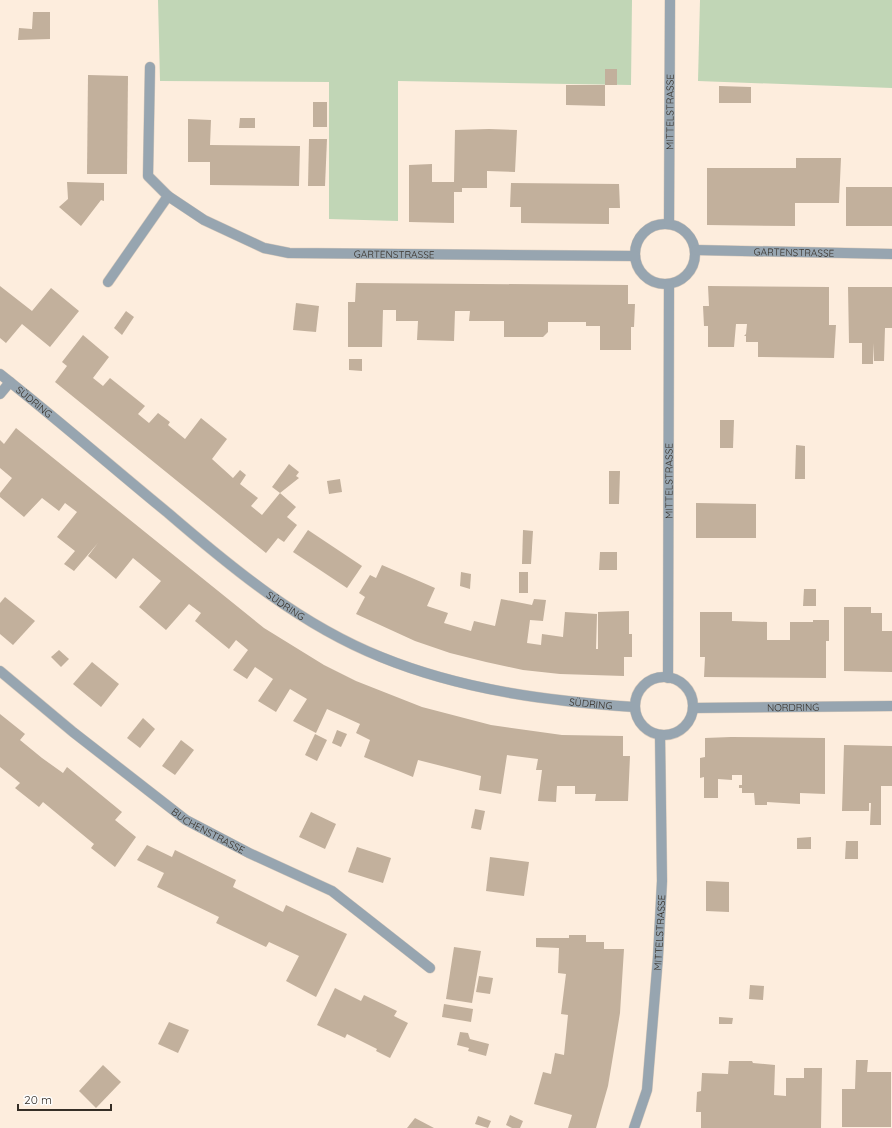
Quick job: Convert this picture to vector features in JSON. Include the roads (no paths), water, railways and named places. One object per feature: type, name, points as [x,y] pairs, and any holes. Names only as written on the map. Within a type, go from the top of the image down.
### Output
[{"type":"street","name":"MITTELSTRASSE","points":[[669,224],[670,0]]},
{"type":"street","name":"GARTENSTRASSE","points":[[150,67],[148,176],[168,196],[204,220],[264,248],[289,253],[337,252],[635,256]]},
{"type":"street","points":[[108,282],[168,196]]},
{"type":"street","points":[[669,224],[686,232],[692,239],[696,250],[694,265],[690,272],[684,278],[669,284],[660,284],[646,277],[636,264],[635,256],[637,243],[645,232],[656,225],[669,224]]},
{"type":"street","name":"GARTENSTRASSE","points":[[696,250],[892,254]]},
{"type":"street","name":"MITTELSTRASSE","points":[[668,678],[669,284]]},
{"type":"street","name":"SÜDRING","points":[[0,374],[241,575],[288,607],[332,633],[380,657],[426,674],[449,680],[501,692],[634,707]]},
{"type":"street","points":[[0,394],[10,382]]},
{"type":"street","name":"BUCHENSTRASSE","points":[[0,671],[73,732],[186,820],[249,853],[332,891],[430,968]]},
{"type":"street","points":[[668,678],[678,681],[687,688],[692,697],[694,708],[689,721],[679,732],[669,735],[660,735],[651,732],[644,727],[638,720],[634,707],[637,696],[645,684],[651,680],[668,678]]},
{"type":"street","name":"NORDRING","points":[[694,708],[892,706]]},
{"type":"street","name":"MITTELSTRASSE","points":[[634,1128],[647,1090],[658,957],[662,881],[660,735]]}]
